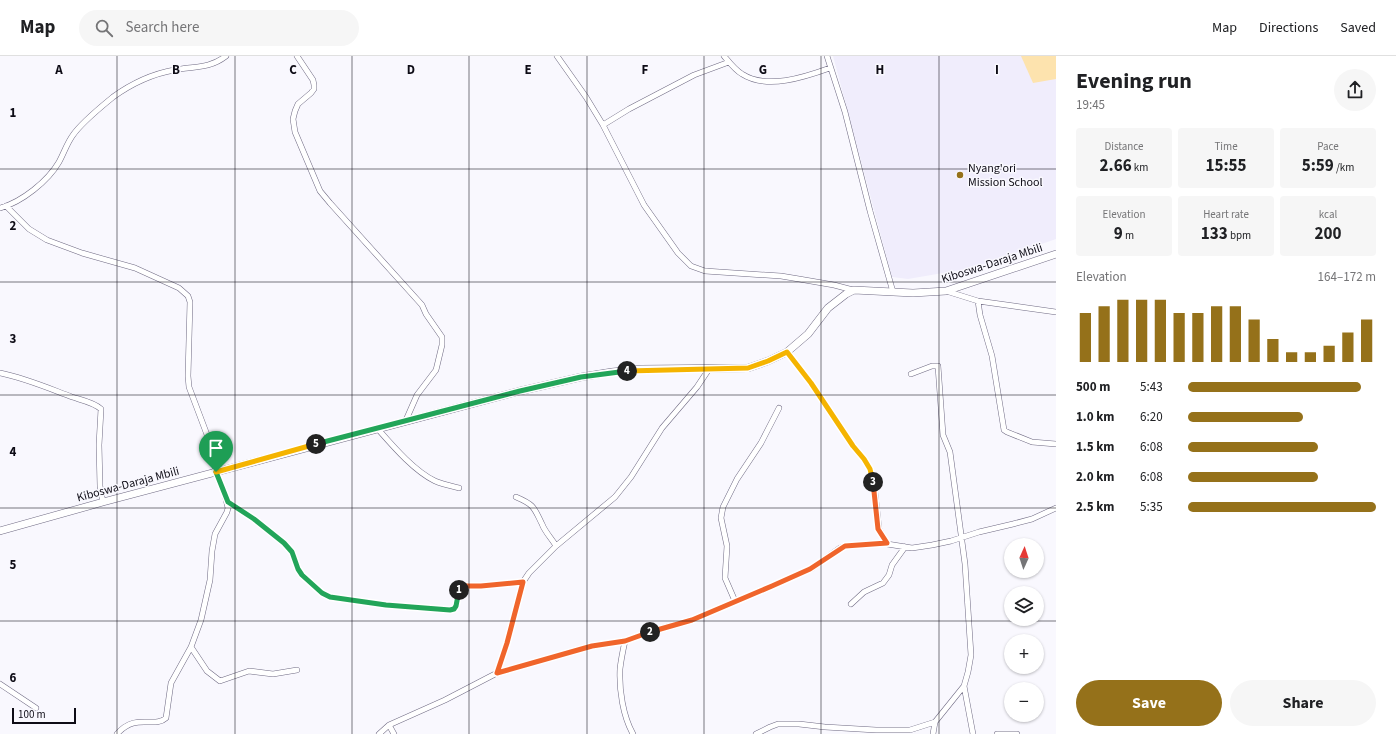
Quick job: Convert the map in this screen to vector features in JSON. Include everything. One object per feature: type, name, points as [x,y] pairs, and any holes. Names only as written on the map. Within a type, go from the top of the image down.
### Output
[{"type":"main road","name":"Kiboswa-Daraja Mbili","points":[[0,531],[406,420],[581,377],[612,372],[641,370],[748,368],[787,352],[808,334],[828,308],[846,294],[854,290],[913,293],[946,291],[1056,254]]},
{"type":"street","points":[[0,208],[28,194],[39,186],[59,163],[73,134],[113,97],[131,85],[156,75],[174,70],[203,67],[219,61],[226,56]]},
{"type":"street","points":[[297,56],[313,80],[314,89],[298,104],[293,119],[295,132],[320,191],[422,305],[426,314],[442,337],[442,346],[437,369],[417,395],[406,420]]},
{"type":"street","points":[[558,56],[603,125],[644,205],[678,253],[691,266],[705,271],[781,276],[854,290]]},
{"type":"street","points":[[724,56],[742,74],[754,79],[770,81],[791,80],[830,68]]},
{"type":"street","points":[[827,56],[845,112],[893,292]]},
{"type":"street","points":[[603,125],[629,109],[694,75],[729,62]]},
{"type":"street","points":[[6,206],[29,229],[47,240],[82,253],[135,268],[184,291],[190,302],[189,387],[209,440],[216,472],[228,502],[227,512],[215,534],[210,580],[201,620],[191,647],[171,682],[166,718],[158,722],[137,722],[127,724],[117,734]]},
{"type":"street","points":[[946,291],[978,301],[1056,312]]},
{"type":"street","points":[[978,301],[992,356],[1005,431],[1032,442],[1056,444]]},
{"type":"street","points":[[787,352],[811,383],[870,469],[875,492],[878,529],[887,543]]},
{"type":"street","points":[[911,374],[932,366],[938,366],[943,435],[950,452],[965,564],[971,655],[964,686],[973,734]]},
{"type":"street","points":[[497,673],[507,643],[523,582],[537,564],[556,546],[600,510],[618,493],[631,477],[662,428],[697,387],[709,369]]},
{"type":"street","points":[[0,373],[57,391],[93,404],[101,409],[99,467],[103,502]]},
{"type":"street","points":[[735,601],[725,578],[727,546],[721,518],[722,507],[737,480],[761,443],[779,408]]},
{"type":"street","points":[[377,428],[400,453],[419,470],[434,480],[458,488]]},
{"type":"street","points":[[516,497],[533,506],[542,525],[556,546]]},
{"type":"street","points":[[228,502],[254,519],[284,543],[292,552],[298,569],[302,575],[322,593],[330,597],[386,605],[450,610],[454,609],[456,606],[460,588],[462,586],[481,586],[523,582]]},
{"type":"street","points":[[379,734],[389,725],[445,700],[497,673],[592,646],[625,641],[692,620],[810,569],[845,546],[887,543],[905,547],[932,545],[1020,522],[1056,508]]},
{"type":"street","points":[[851,604],[864,592],[883,583],[889,575],[892,565],[905,547]]},
{"type":"street","points":[[625,641],[620,671],[621,684],[626,716],[633,734]]},
{"type":"street","points":[[191,647],[207,671],[220,681],[249,671],[273,674],[297,670]]},
{"type":"street","points":[[0,684],[36,708]]},
{"type":"street","points":[[933,734],[935,722],[964,686]]},
{"type":"street","points":[[756,734],[778,724],[905,731],[935,722]]},
{"type":"street","points":[[389,725],[394,734]]},
{"type":"street","points":[[997,734],[1017,734]]},
{"type":"shaded area","name":"Nyang'ori Mission School","points":[[833,56],[1056,56],[1056,239],[972,268],[908,279],[892,277]]},
{"type":"shaded area","points":[[1021,56],[1056,56],[1056,79],[1033,83]]},
{"type":"place","name":"Nyang'ori Mission School","points":[[960,175]]},
{"type":"route","points":[[787,352],[811,383],[870,469],[875,492],[878,529],[887,543],[845,546],[810,569],[692,620],[625,641],[592,646],[497,673],[507,643],[523,582],[481,586],[462,586],[460,588],[456,606],[454,609],[450,610],[386,605],[330,597],[322,593],[302,575],[298,569],[292,552],[284,543],[254,519],[228,502],[216,472],[377,428],[520,391],[581,377],[612,372],[641,370],[748,368],[787,352]]}]
